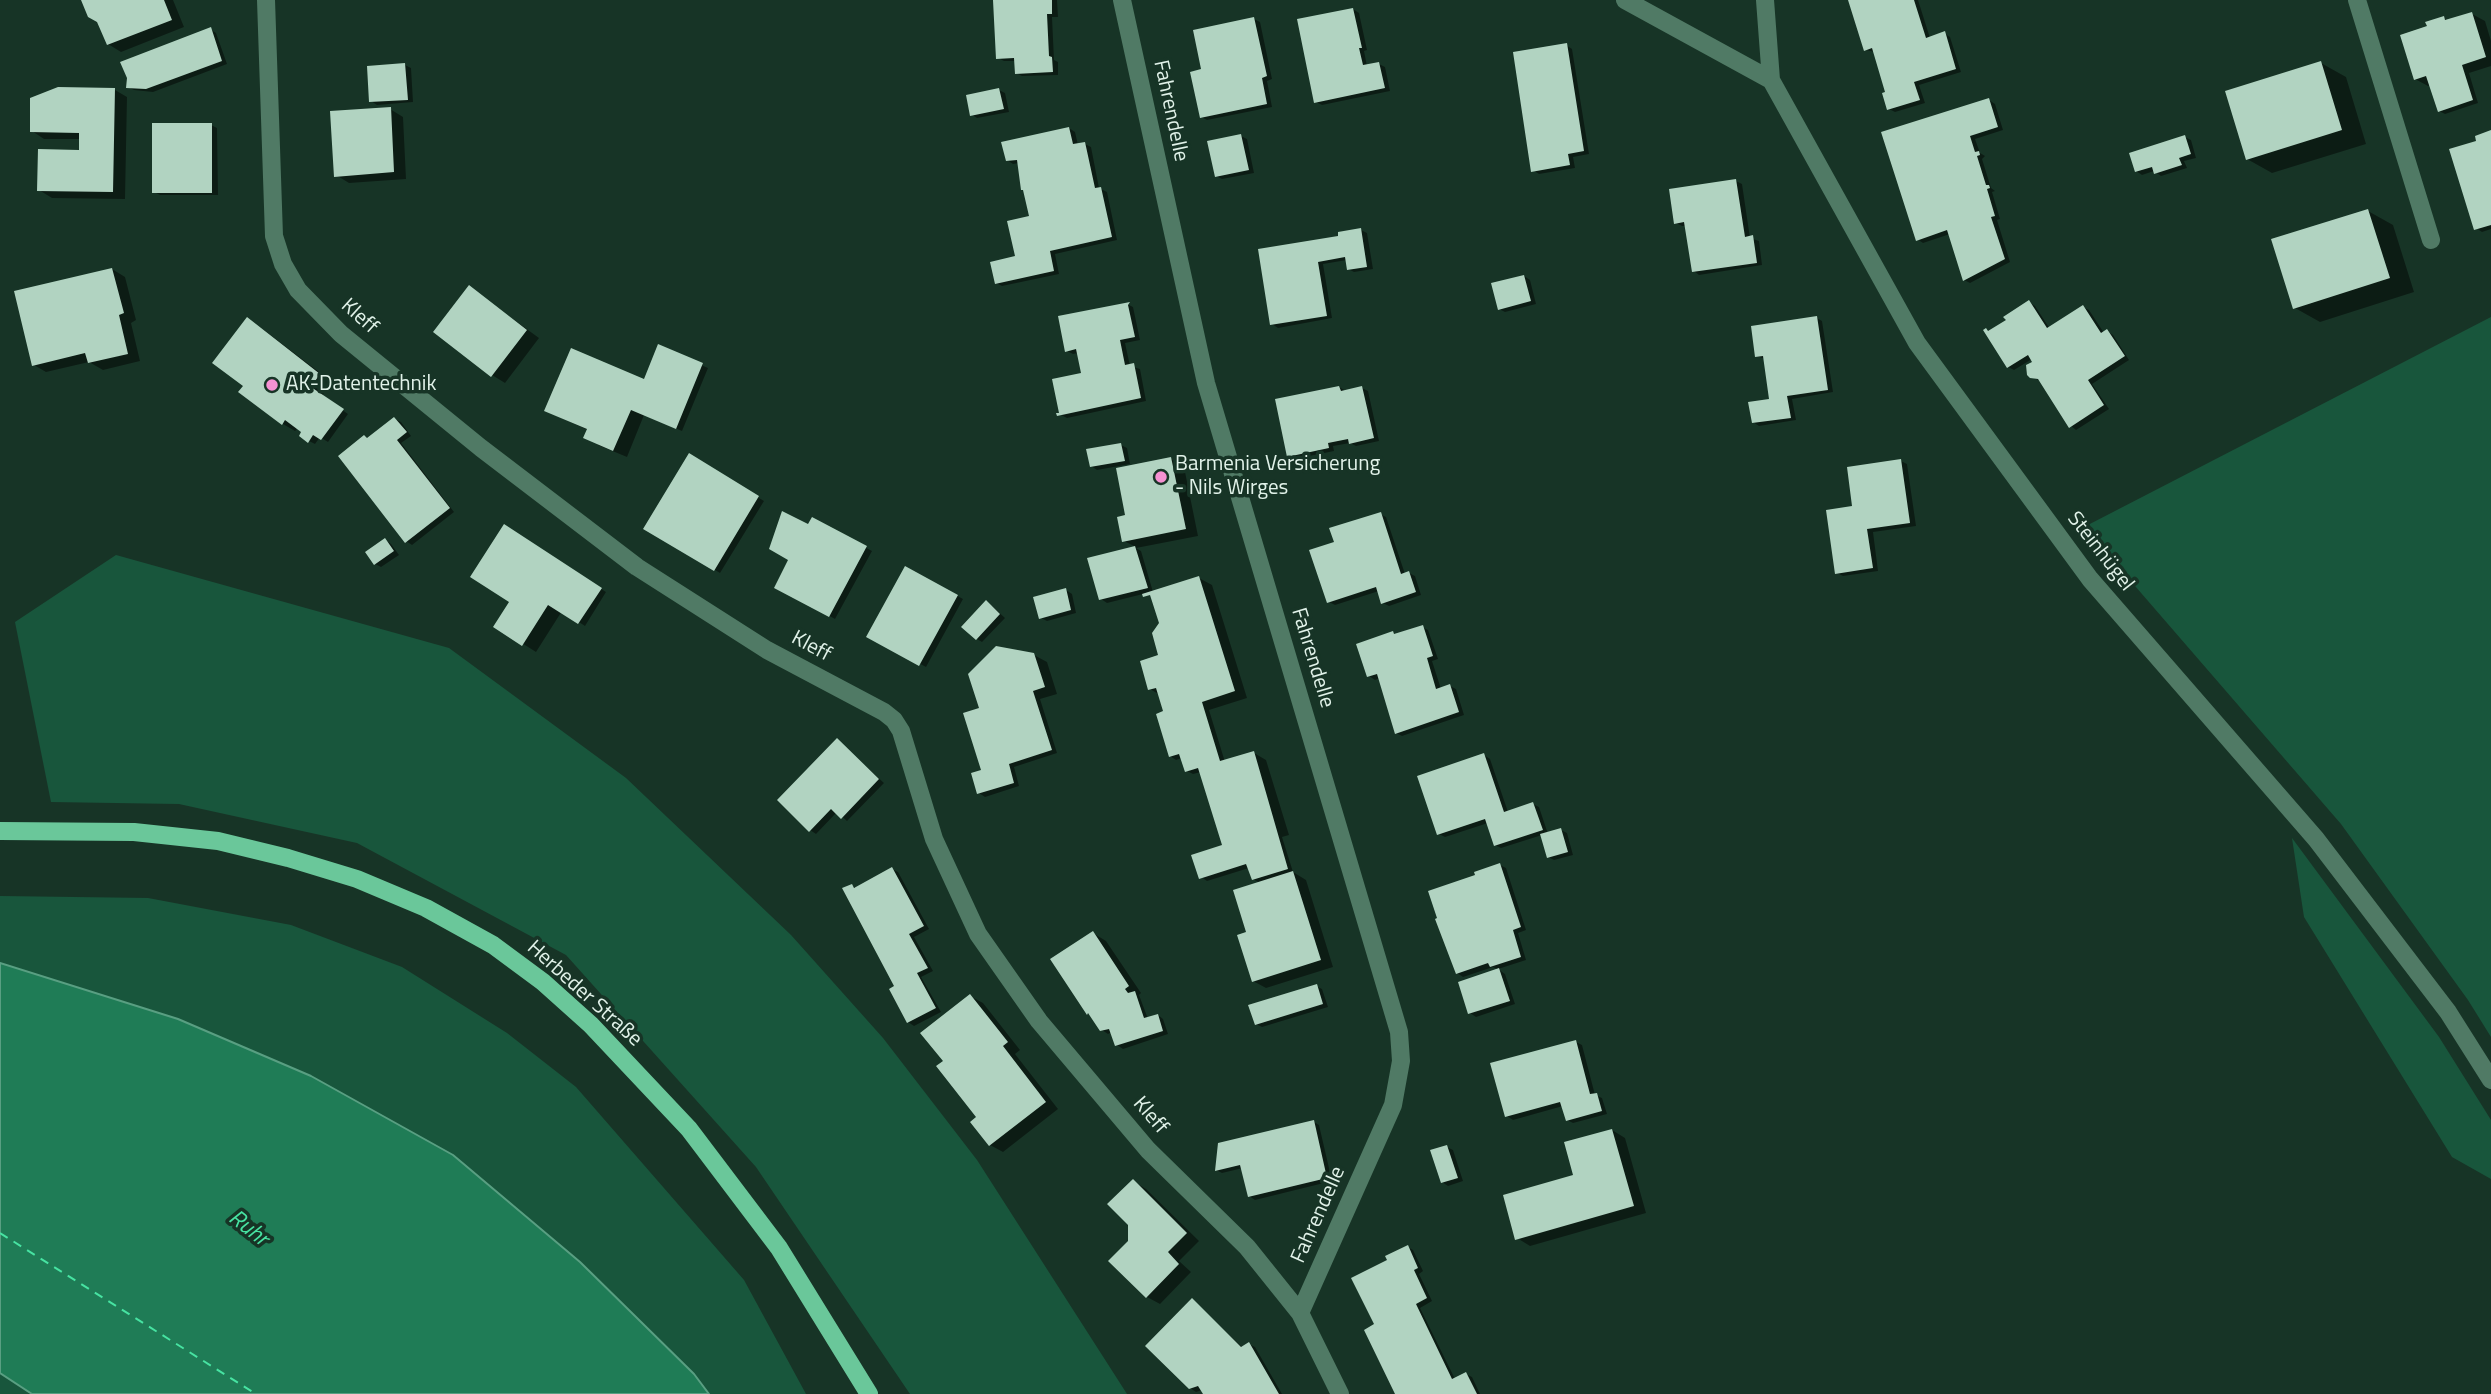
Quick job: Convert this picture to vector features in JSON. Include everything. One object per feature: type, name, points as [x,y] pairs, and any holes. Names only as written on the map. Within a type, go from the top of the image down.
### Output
[{"type":"main road","name":"Herbeder Straße","points":[[0,831],[134,832],[218,841],[357,879],[426,908],[493,945],[543,982],[590,1026],[689,1129],[779,1248],[869,1394]]},
{"type":"street","name":"Kleff","points":[[266,0],[274,236],[283,264],[298,290],[351,343],[481,448],[637,567],[767,650],[884,712],[894,720],[901,731],[934,839],[978,934],[1039,1021],[1148,1150],[1247,1247],[1300,1313],[1340,1394]]},
{"type":"street","name":"Fahrendelle","points":[[1122,0],[1206,383],[1399,1032],[1401,1060],[1393,1105],[1300,1313]]},
{"type":"street","points":[[1625,0],[1771,80]]},
{"type":"street","name":"Steinhügel","points":[[1765,0],[1771,80],[1917,343],[2090,579],[2316,839],[2448,1012],[2491,1080]]},
{"type":"street","points":[[2357,0],[2431,240]]},
{"type":"shaded area","points":[[2491,317],[2491,1037],[2468,1000],[2341,824],[2084,527]]},
{"type":"shaded area","points":[[116,555],[449,648],[626,778],[791,935],[883,1038],[977,1160],[1127,1394],[910,1394],[756,1167],[566,955],[357,843],[179,804],[51,802],[15,622]]},
{"type":"shaded area","points":[[2292,838],[2439,1037],[2491,1120],[2491,1179],[2452,1157],[2304,917]]},
{"type":"shaded area","points":[[0,896],[148,898],[291,925],[402,967],[507,1033],[576,1087],[744,1280],[806,1394],[709,1394],[694,1374],[178,1019],[0,963]]},
{"type":"shaded area","points":[[0,1373],[3,1375],[32,1394],[0,1394]]},
{"type":"water","name":"Ruhr","points":[[0,963],[178,1019],[311,1076],[453,1155],[580,1262],[694,1374],[709,1394],[32,1394],[0,1373]]},
{"type":"building","points":[[81,0],[164,0],[172,20],[107,45],[97,22],[88,17]]},
{"type":"building","points":[[993,0],[1052,0],[1052,14],[1047,14],[1049,56],[1052,57],[1053,72],[1015,74],[1014,58],[996,59]]},
{"type":"building","points":[[1848,0],[1914,0],[1926,38],[1945,31],[1956,69],[1914,82],[1920,100],[1887,110],[1882,93],[1885,92],[1872,48],[1864,51]]},
{"type":"building","points":[[1353,8],[1363,65],[1379,62],[1385,88],[1314,103],[1297,19]]},
{"type":"building","points":[[2472,12],[2486,57],[2462,65],[2473,100],[2438,112],[2426,76],[2414,80],[2400,35],[2427,26],[2425,22],[2444,16],[2445,20]]},
{"type":"building","points":[[1254,17],[1267,76],[1262,78],[1267,104],[1200,118],[1190,72],[1201,69],[1193,30]]},
{"type":"building","points":[[211,27],[222,61],[146,89],[126,88],[127,78],[120,62]]},
{"type":"building","points":[[1567,43],[1584,151],[1568,154],[1570,165],[1531,172],[1513,52]]},
{"type":"building","points":[[2321,61],[2342,130],[2246,160],[2225,91]]},
{"type":"building","points":[[405,63],[408,100],[369,102],[367,66]]},
{"type":"building","points":[[58,87],[115,88],[113,192],[37,191],[38,149],[79,150],[79,133],[30,132],[30,98]]},
{"type":"building","points":[[999,88],[1004,109],[970,116],[966,95]]},
{"type":"building","points":[[1989,98],[1998,127],[1970,136],[1975,152],[1979,151],[1980,155],[1977,156],[1986,185],[1990,188],[1987,189],[1995,216],[1991,217],[2005,259],[1963,281],[1947,230],[1916,241],[1881,132]]},
{"type":"building","points":[[391,107],[394,172],[334,177],[330,111]]},
{"type":"building","points":[[152,123],[212,123],[212,193],[152,193]]},
{"type":"building","points":[[1069,127],[1073,144],[1085,142],[1095,188],[1101,187],[1112,237],[1050,251],[1054,271],[995,284],[990,262],[1015,256],[1007,221],[1029,216],[1021,190],[1017,160],[1006,161],[1001,142]]},
{"type":"building","points":[[2491,130],[2491,225],[2474,230],[2449,149],[2476,141],[2475,136]]},
{"type":"building","points":[[1241,134],[1249,170],[1215,177],[1207,141]]},
{"type":"building","points":[[2185,135],[2191,154],[2179,158],[2182,165],[2154,174],[2152,167],[2135,172],[2129,153]]},
{"type":"building","points":[[1736,179],[1745,237],[1753,235],[1757,263],[1692,272],[1684,222],[1674,224],[1669,189]]},
{"type":"building","points":[[2368,209],[2390,278],[2293,309],[2271,239]]},
{"type":"building","points":[[1361,228],[1367,267],[1347,270],[1345,257],[1318,262],[1327,316],[1270,325],[1258,249],[1338,236],[1338,232]]},
{"type":"building","points":[[112,268],[124,313],[119,315],[128,354],[88,363],[85,353],[32,366],[14,291]]},
{"type":"building","points":[[1524,275],[1531,301],[1498,310],[1491,283]]},
{"type":"building","points":[[469,285],[527,330],[491,377],[433,332]]},
{"type":"building","points":[[2029,300],[2047,328],[2083,305],[2101,333],[2107,329],[2125,356],[2088,380],[2104,405],[2069,428],[2038,379],[2027,375],[2026,365],[2032,362],[2028,355],[2007,368],[1983,330],[1986,328],[1988,331],[2006,320],[2003,317]]},
{"type":"building","points":[[1130,302],[1128,305],[1135,337],[1120,340],[1125,365],[1134,363],[1141,398],[1057,416],[1056,413],[1059,413],[1052,379],[1081,373],[1076,349],[1065,352],[1058,316]]},
{"type":"building","points":[[1817,316],[1828,390],[1787,396],[1791,418],[1752,423],[1748,402],[1769,399],[1763,356],[1755,357],[1751,326]]},
{"type":"building","points":[[247,317],[320,374],[311,387],[344,409],[321,440],[313,435],[308,443],[299,436],[301,432],[285,420],[282,425],[238,392],[243,386],[212,363]]},
{"type":"building","points":[[658,344],[703,363],[676,429],[631,410],[613,451],[583,438],[587,429],[544,411],[571,348],[644,379]]},
{"type":"building","points":[[1339,386],[1341,391],[1362,386],[1374,438],[1349,444],[1348,439],[1328,443],[1329,448],[1287,457],[1275,399]]},
{"type":"building","points":[[394,417],[407,432],[397,440],[450,508],[405,543],[338,456],[364,435],[367,438]]},
{"type":"building","points":[[1121,443],[1125,461],[1090,467],[1086,449]]},
{"type":"building","points":[[689,453],[759,496],[714,571],[643,529]]},
{"type":"building","points":[[1171,457],[1186,529],[1122,542],[1117,517],[1125,515],[1116,468]]},
{"type":"building","points":[[1901,459],[1910,523],[1867,529],[1873,568],[1835,574],[1826,510],[1852,506],[1847,467]]},
{"type":"building","points":[[782,511],[808,524],[812,517],[867,546],[829,617],[774,588],[788,560],[769,549]]},
{"type":"building","points":[[1381,512],[1401,574],[1409,571],[1416,592],[1381,604],[1376,587],[1327,603],[1309,550],[1334,542],[1329,528]]},
{"type":"building","points":[[504,524],[602,588],[578,624],[548,605],[522,646],[493,627],[509,602],[470,577]]},
{"type":"building","points":[[385,538],[394,551],[374,565],[365,552]]},
{"type":"building","points":[[1135,546],[1148,588],[1099,600],[1087,558]]},
{"type":"building","points":[[905,566],[958,595],[919,666],[866,637]]},
{"type":"building","points":[[1199,576],[1235,691],[1202,702],[1220,761],[1254,751],[1288,869],[1252,880],[1246,864],[1199,879],[1191,855],[1222,845],[1198,768],[1185,772],[1179,754],[1169,757],[1156,714],[1163,711],[1156,688],[1148,690],[1140,661],[1158,655],[1152,633],[1159,623],[1150,595],[1143,597],[1142,594]]},
{"type":"building","points":[[1066,588],[1071,610],[1039,619],[1033,597]]},
{"type":"building","points":[[986,600],[1000,614],[976,640],[961,627]]},
{"type":"building","points":[[1423,625],[1433,656],[1427,658],[1436,689],[1450,684],[1459,712],[1395,734],[1377,674],[1367,677],[1356,644],[1393,631],[1394,634]]},
{"type":"building","points":[[996,646],[1034,653],[1045,687],[1033,691],[1052,750],[1009,764],[1014,783],[977,794],[971,773],[981,770],[963,713],[979,708],[968,674]]},
{"type":"building","points":[[837,738],[879,779],[841,819],[831,809],[809,832],[777,800]]},
{"type":"building","points":[[1484,753],[1504,812],[1533,802],[1543,830],[1494,846],[1485,819],[1437,835],[1417,776]]},
{"type":"building","points":[[1561,828],[1568,852],[1547,858],[1540,834]]},
{"type":"building","points":[[1500,863],[1521,927],[1513,930],[1521,957],[1490,967],[1488,963],[1456,974],[1435,919],[1437,918],[1428,891],[1475,875],[1474,872]]},
{"type":"building","points":[[892,867],[924,926],[909,934],[928,968],[917,973],[936,1008],[907,1023],[889,989],[894,986],[842,888],[852,884],[854,888]]},
{"type":"building","points":[[1293,871],[1321,960],[1252,982],[1237,935],[1246,932],[1233,890]]},
{"type":"building","points":[[1093,931],[1129,986],[1125,989],[1128,993],[1135,991],[1144,1018],[1158,1014],[1163,1031],[1115,1046],[1109,1029],[1100,1031],[1088,1013],[1087,1015],[1050,959]]},
{"type":"building","points":[[1499,968],[1510,1001],[1468,1014],[1458,982]]},
{"type":"building","points":[[1317,984],[1323,1004],[1255,1025],[1248,1005]]},
{"type":"building","points":[[970,994],[1008,1042],[1003,1046],[1046,1102],[989,1146],[970,1122],[976,1117],[936,1066],[943,1061],[920,1033]]},
{"type":"building","points":[[1576,1040],[1590,1094],[1597,1093],[1602,1111],[1566,1121],[1560,1102],[1505,1117],[1490,1063]]},
{"type":"building","points":[[1314,1120],[1327,1178],[1248,1197],[1240,1165],[1215,1171],[1218,1143]]},
{"type":"building","points":[[1612,1129],[1634,1206],[1515,1240],[1503,1195],[1573,1175],[1564,1142]]},
{"type":"building","points":[[1447,1145],[1458,1178],[1441,1183],[1430,1150]]},
{"type":"building","points":[[1133,1179],[1187,1233],[1168,1252],[1179,1264],[1146,1298],[1108,1261],[1128,1241],[1128,1225],[1107,1204]]},
{"type":"building","points":[[1408,1245],[1418,1268],[1414,1270],[1427,1298],[1416,1304],[1452,1379],[1466,1372],[1477,1394],[1395,1394],[1364,1330],[1374,1324],[1351,1278],[1387,1260],[1385,1256]]},
{"type":"building","points":[[1192,1298],[1241,1347],[1249,1342],[1279,1394],[1203,1394],[1198,1386],[1189,1389],[1145,1346]]},
{"type":"ferry route","points":[[0,1233],[256,1394]]},
{"type":"place","name":"AK-Datentechnik","points":[[272,385]]},
{"type":"place","name":"Barmenia Versicherung - Nils Wirges","points":[[1161,477]]}]
